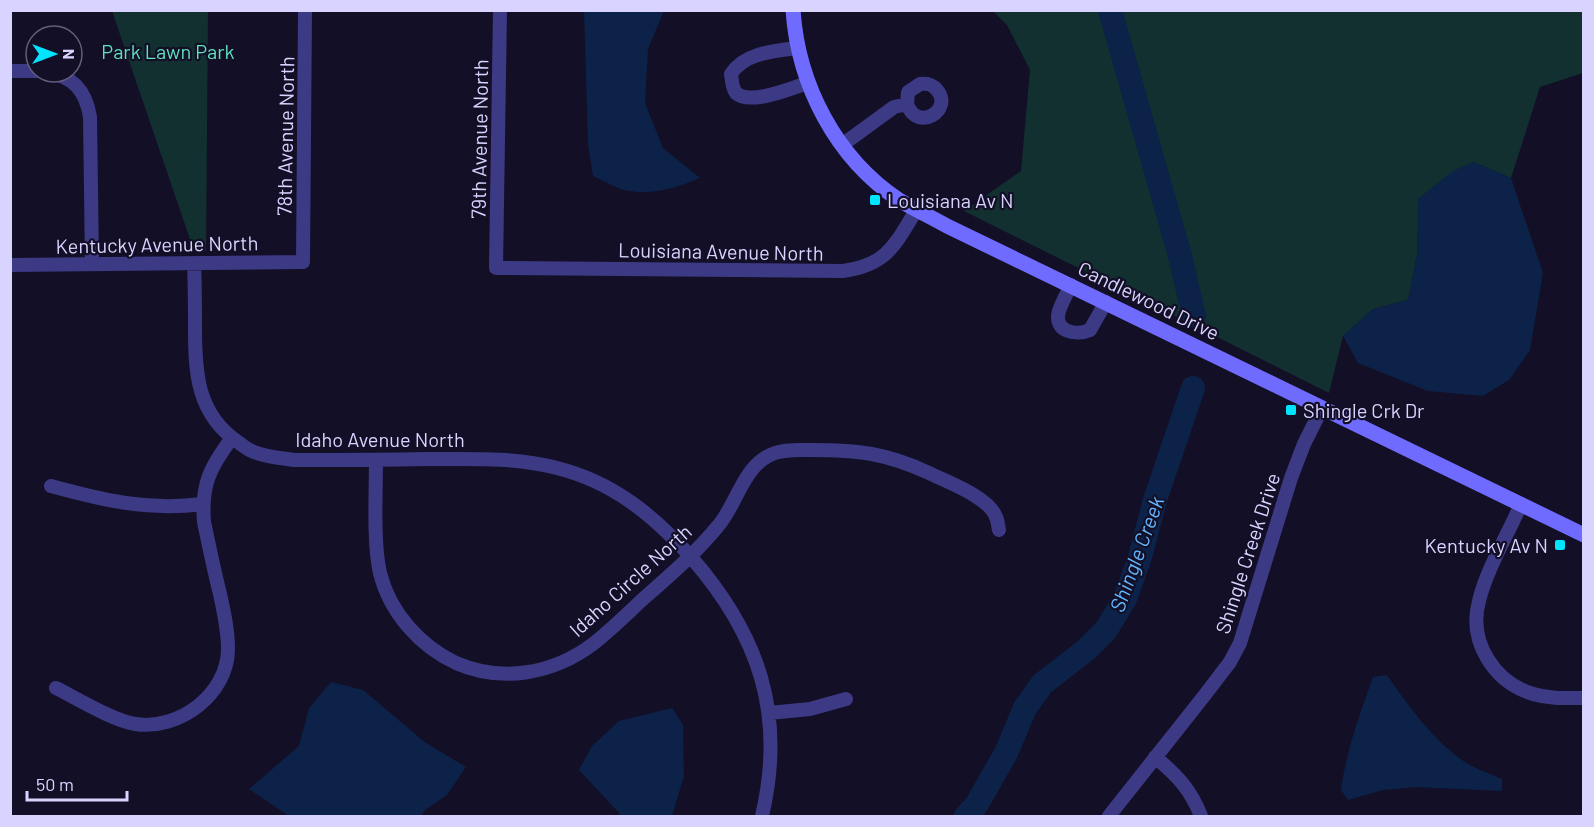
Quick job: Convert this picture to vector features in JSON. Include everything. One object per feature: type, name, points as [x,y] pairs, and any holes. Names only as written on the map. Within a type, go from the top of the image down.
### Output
[{"type":"street","name":"78th Avenue North","points":[[303,262],[305,10]]},
{"type":"street","name":"79th Avenue North","points":[[496,268],[500,10]]},
{"type":"street","name":"Candlewood Drive","points":[[793,10],[797,48],[807,83],[830,128],[842,145],[876,182],[900,200],[947,226],[1584,535]]},
{"type":"street","points":[[797,48],[742,60],[731,74],[732,84],[736,93],[754,98],[807,83]]},
{"type":"street","points":[[74,84],[88,102],[90,117],[92,264]]},
{"type":"street","points":[[842,145],[894,107],[907,104]]},
{"type":"street","name":"Louisiana Avenue North","points":[[496,268],[843,272],[860,269],[877,261],[892,250],[917,209]]},
{"type":"street","name":"Kentucky Avenue North","points":[[10,265],[303,262]]},
{"type":"street","name":"Idaho Avenue North","points":[[194,263],[195,365],[199,386],[206,406],[218,425],[231,438],[252,452],[272,458],[294,460],[489,459],[525,461],[559,468],[593,480],[624,497],[653,518],[726,600],[745,634],[760,671],[769,713],[771,750],[768,790],[762,816]]},
{"type":"street","points":[[1071,285],[1058,313],[1063,330],[1073,334],[1090,330],[1106,302]]},
{"type":"street","name":"Shingle Creek Drive","points":[[1108,816],[1218,678],[1240,644],[1291,478],[1304,444],[1322,408]]},
{"type":"street","points":[[56,688],[115,717],[135,724],[157,724],[178,718],[197,707],[212,693],[222,674],[228,652],[228,630],[202,504],[204,488],[210,471],[231,438]]},
{"type":"street","name":"Idaho Circle North","points":[[376,460],[377,546],[380,573],[389,598],[403,621],[421,641],[443,657],[467,668],[494,674],[520,674],[547,669],[572,658],[594,644],[719,526],[750,471],[761,460],[776,453],[791,450],[849,450],[870,453],[911,465],[985,503],[996,515],[999,530]]},
{"type":"street","points":[[51,486],[110,502],[156,507],[202,504]]},
{"type":"street","points":[[1521,504],[1478,601],[1476,622],[1479,641],[1488,660],[1501,676],[1517,688],[1535,695],[1584,698]]},
{"type":"street","points":[[769,713],[810,710],[846,699]]},
{"type":"street","points":[[1155,758],[1184,783],[1195,800],[1201,816]]},
{"type":"green space","name":"Park Lawn Park","points":[[112,11],[208,11],[206,251],[194,251]]},
{"type":"green space","points":[[993,11],[1583,11],[1583,73],[1540,87],[1511,178],[1473,162],[1419,199],[1417,255],[1408,300],[1373,309],[1343,336],[1329,393],[964,211],[1021,171],[1030,70],[1007,25]]},
{"type":"water","points":[[584,11],[664,11],[648,49],[645,103],[663,148],[700,178],[673,188],[634,192],[616,187],[593,176],[588,144]]},
{"type":"water","points":[[1473,162],[1511,178],[1543,273],[1530,350],[1509,380],[1483,396],[1428,391],[1358,363],[1343,336],[1373,309],[1408,300],[1417,255],[1418,199],[1453,171]]},
{"type":"water","points":[[1387,675],[1433,735],[1468,764],[1502,779],[1502,791],[1417,787],[1383,790],[1348,800],[1341,790],[1354,733],[1373,677]]},
{"type":"water","points":[[331,682],[363,690],[426,743],[466,767],[447,795],[425,810],[421,816],[289,816],[249,789],[299,746],[309,708]]},
{"type":"water","points":[[672,708],[683,725],[684,776],[672,816],[620,816],[579,770],[592,746],[619,721]]},
{"type":"waterway","name":"Shingle Creek","points":[[1110,10],[1180,256],[1194,316]]},
{"type":"waterway","name":"Shingle Creek","points":[[966,816],[977,804],[1006,753],[1025,708],[1042,684],[1086,650],[1106,630],[1125,599],[1140,557],[1155,500],[1193,388]]},
{"type":"place","name":"Louisiana Av N","points":[[875,200]]},
{"type":"place","name":"Shingle Crk Dr","points":[[1291,410]]},
{"type":"place","name":"Kentucky Av N","points":[[1560,545]]}]
